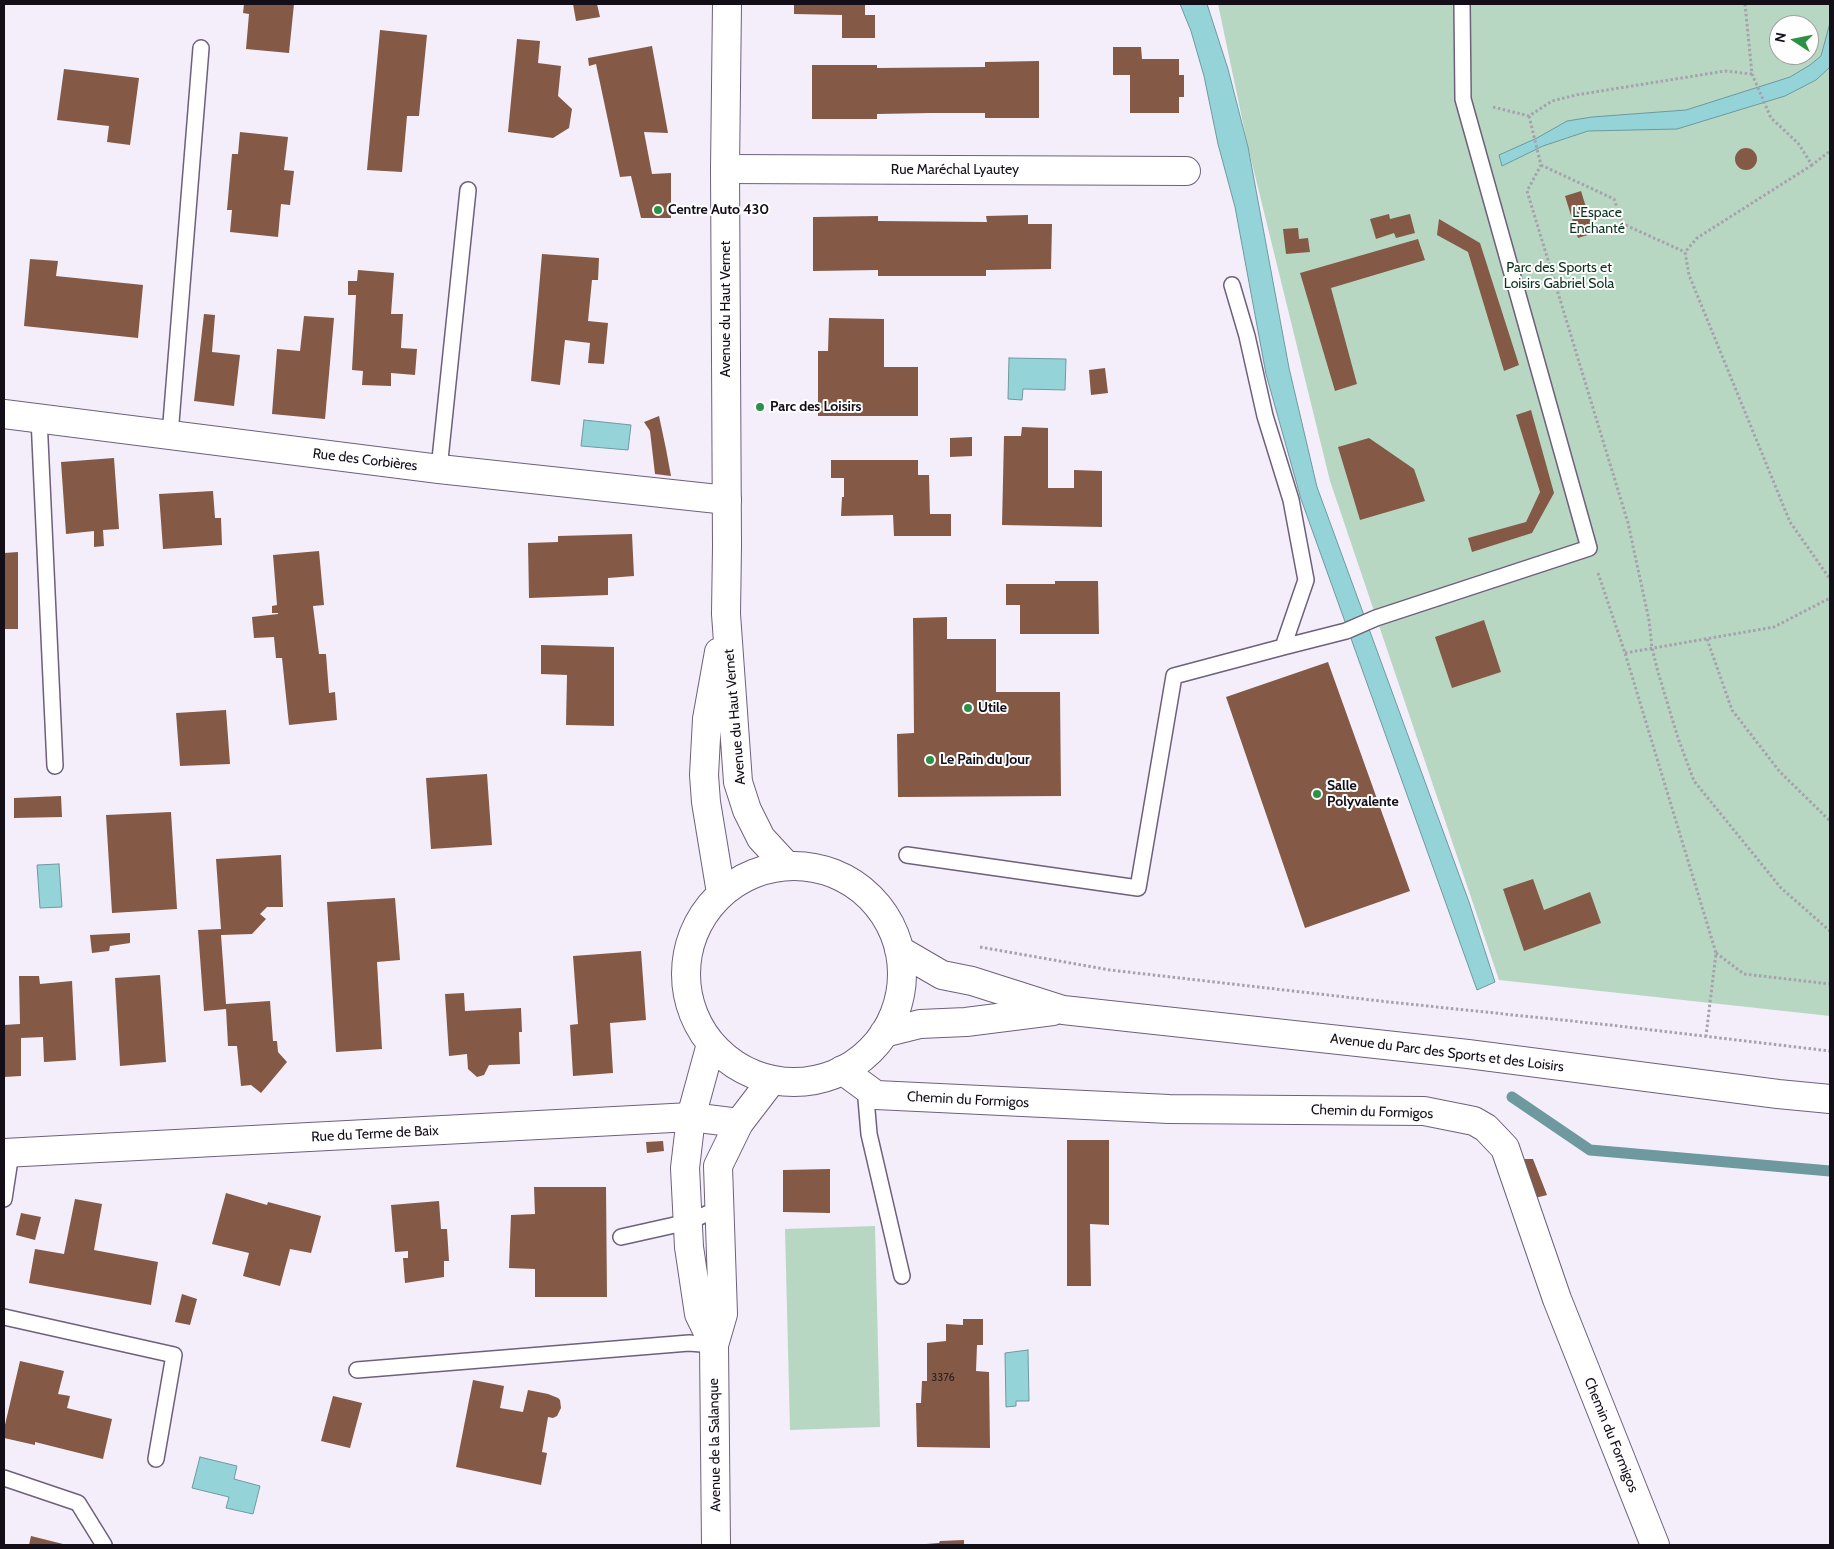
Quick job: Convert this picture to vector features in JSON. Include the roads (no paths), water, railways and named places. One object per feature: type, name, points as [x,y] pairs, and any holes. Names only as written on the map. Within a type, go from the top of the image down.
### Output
[{"type":"main road","name":"Avenue du Haut Vernet","points":[[728,4],[725,169],[726,614],[738,782],[747,810],[761,838],[786,866]]},
{"type":"main road","name":"Rue Maréchal Lyautey","points":[[725,169],[1186,171]]},
{"type":"main road","name":"Rue des Corbières","points":[[4,414],[439,469],[727,500]]},
{"type":"main road","name":"Avenue du Haut Vernet","points":[[721,893],[706,802],[704,775],[707,719],[726,614]]},
{"type":"main road","points":[[786,866],[805,866],[824,870],[846,879],[864,892],[881,911],[894,933],[899,950],[902,979],[896,1008],[884,1034],[866,1055],[842,1070],[808,1081],[772,1080],[738,1067],[711,1044],[693,1015],[685,983],[688,950],[700,919],[721,893],[752,874],[786,866]]},
{"type":"main road","name":"Avenue du Parc des Sports et des Loisirs","points":[[899,950],[942,975],[972,981],[1063,1010],[1468,1054],[1830,1099]]},
{"type":"main road","name":"Avenue du Parc des Sports et des Loisirs","points":[[884,1034],[920,1024],[966,1022],[1063,1010]]},
{"type":"main road","points":[[711,1044],[691,1117],[685,1168],[689,1247],[698,1314],[714,1345]]},
{"type":"main road","name":"Chemin du Formigos","points":[[842,1070],[876,1096],[1169,1109],[1424,1111],[1474,1121],[1486,1128],[1505,1148],[1557,1299],[1655,1545]]},
{"type":"main road","points":[[714,1345],[723,1314],[718,1166],[739,1123],[772,1080]]},
{"type":"main road","name":"Rue du Terme de Baix","points":[[8,1153],[691,1117],[739,1123]]},
{"type":"main road","name":"Avenue de la Salanque","points":[[714,1345],[716,1545]]},
{"type":"lane","points":[[908,855],[1138,888],[1174,676],[1346,631],[1376,618],[1589,548],[1463,99],[1462,4]]},
{"type":"lane","points":[[170,435],[201,48]]},
{"type":"lane","points":[[439,469],[468,190]]},
{"type":"lane","points":[[1232,285],[1247,336],[1265,416],[1290,500],[1306,580],[1283,648]]},
{"type":"lane","points":[[39,418],[55,766]]},
{"type":"lane","points":[[865,1087],[869,1134],[902,1276]]},
{"type":"lane","name":"Rue du Terme de Baix","points":[[4,1199],[8,1153]]},
{"type":"lane","points":[[621,1237],[688,1222],[720,1208]]},
{"type":"lane","points":[[4,1317],[174,1355],[156,1459]]},
{"type":"lane","points":[[356,1370],[689,1342],[714,1345]]},
{"type":"lane","points":[[4,1478],[78,1503],[104,1545]]},
{"type":"water","points":[[1180,4],[1207,4],[1228,69],[1248,147],[1289,368],[1317,487],[1469,902],[1495,982],[1477,990],[1301,499],[1266,374],[1235,207],[1218,144],[1204,76],[1191,31]]},
{"type":"water","points":[[1830,23],[1830,67],[1816,80],[1785,96],[1677,129],[1588,131],[1543,146],[1502,166],[1499,155],[1537,138],[1567,121],[1592,117],[1686,110],[1790,77],[1810,65],[1819,65],[1819,58]]},
{"type":"water","points":[[1009,358],[1066,359],[1065,390],[1023,389],[1022,400],[1008,399]]},
{"type":"water","points":[[584,420],[631,425],[628,450],[581,446]]},
{"type":"water","points":[[59,864],[62,907],[40,908],[37,865]]},
{"type":"water","points":[[1028,1350],[1029,1401],[1016,1401],[1016,1406],[1006,1407],[1005,1353]]},
{"type":"water","points":[[200,1457],[237,1466],[234,1479],[260,1486],[253,1514],[226,1508],[229,1497],[192,1488]]},
{"type":"waterway","points":[[1512,1097],[1590,1150],[1830,1171]]},
{"type":"place","name":"Centre Auto 430","points":[[658,210]]},
{"type":"place","name":"Parc des Loisirs","points":[[760,407]]},
{"type":"place","name":"Utile","points":[[968,708]]},
{"type":"place","name":"Le Pain du Jour","points":[[930,760]]},
{"type":"place","name":"Salle Polyvalente","points":[[1317,794]]},
{"type":"park label","name":"L'Espace Enchanté","points":[[1597,222]]},
{"type":"park label","name":"Parc des Sports et Loisirs Gabriel Sola","points":[[1559,276]]}]
